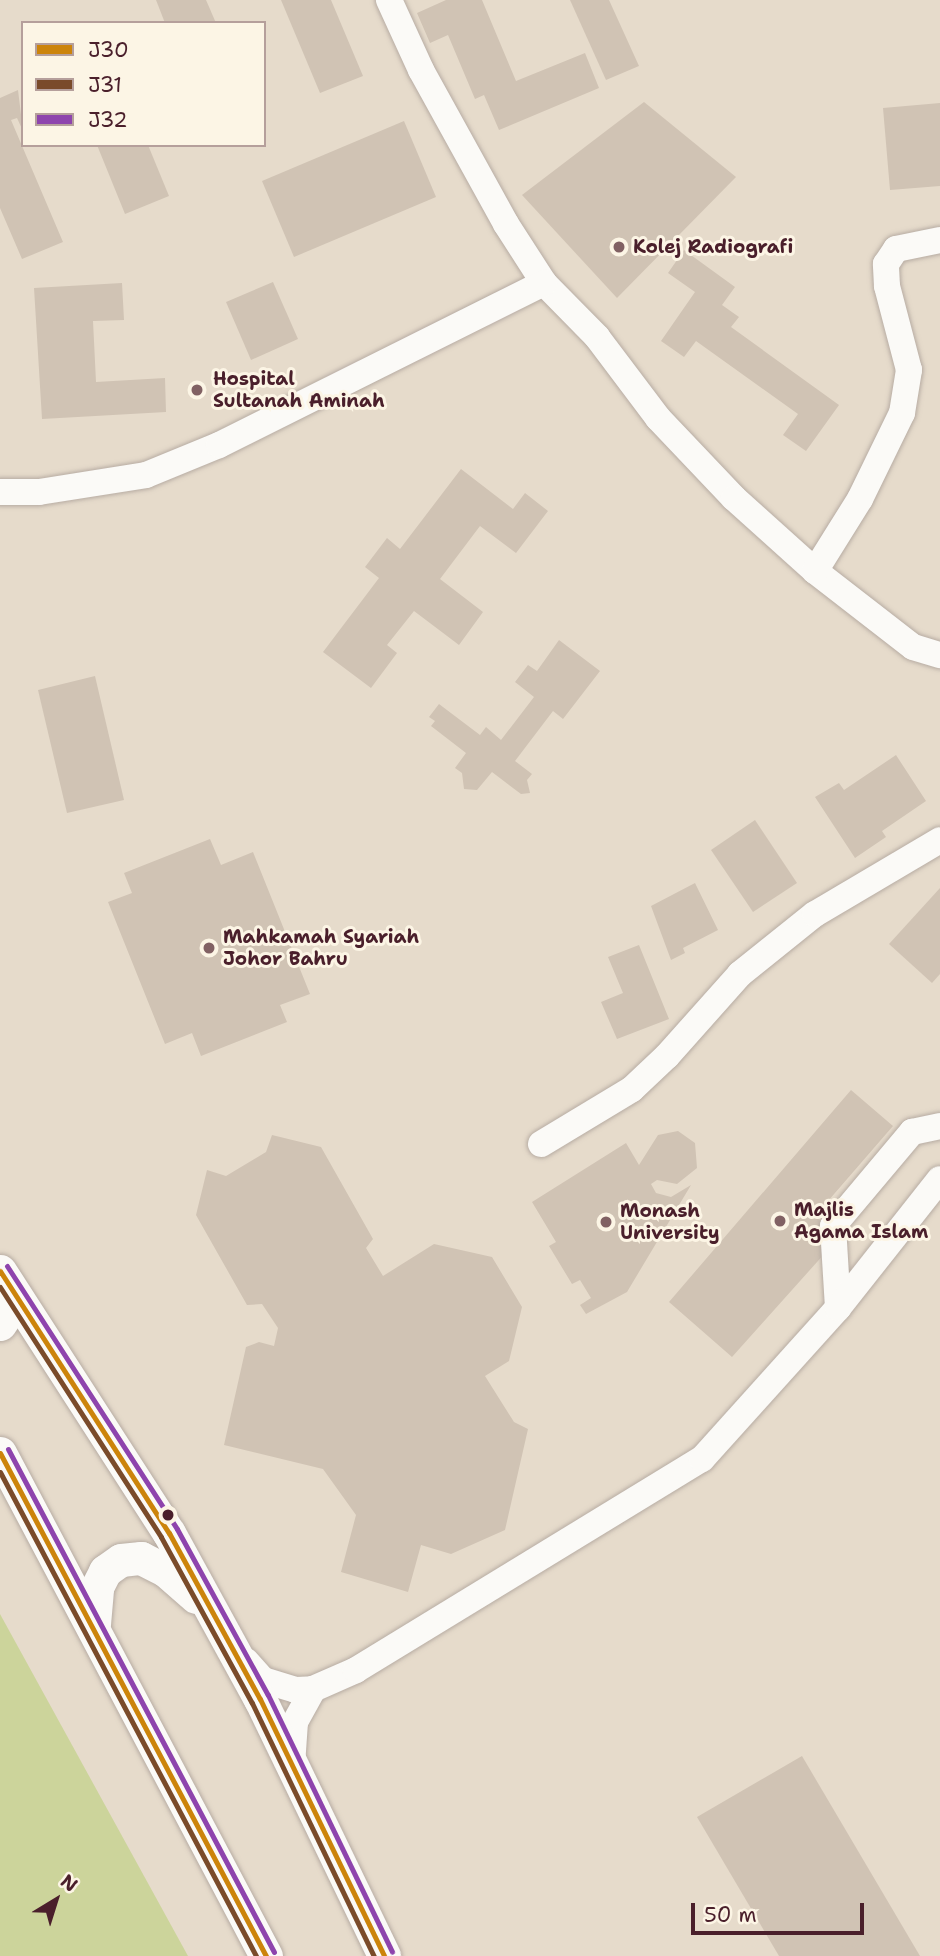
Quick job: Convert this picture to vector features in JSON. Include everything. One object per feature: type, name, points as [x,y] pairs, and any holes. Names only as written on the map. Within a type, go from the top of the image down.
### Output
[{"type":"main road","points":[[0,1324],[6,1315],[1,1272]]},
{"type":"main road","points":[[1,1272],[169,1533],[219,1622],[292,1765],[384,1956]]},
{"type":"main road","points":[[0,1453],[94,1624],[266,1956]]},
{"type":"main road","points":[[94,1624],[97,1587],[105,1571],[121,1560],[141,1559],[165,1570],[192,1592],[219,1622]]},
{"type":"street","points":[[389,0],[480,177],[544,283],[597,337],[667,428],[734,498],[815,570],[913,647],[940,654]]},
{"type":"street","points":[[815,570],[860,499],[902,413],[909,370],[887,286],[886,264],[896,249],[940,240]]},
{"type":"street","points":[[0,492],[39,492],[146,475],[219,445],[544,283]]},
{"type":"street","points":[[541,1144],[632,1089],[667,1056],[740,974],[815,914],[940,840]]},
{"type":"street","points":[[838,1308],[833,1226],[912,1132],[940,1126]]},
{"type":"street","points":[[219,1622],[263,1680],[276,1687],[313,1689],[413,1638],[702,1459],[838,1308],[940,1180]]},
{"type":"street","points":[[292,1765],[295,1722],[313,1689]]},
{"type":"green space","points":[[0,1614],[188,1956],[0,1956]]},
{"type":"building","points":[[156,0],[206,0],[215,21],[164,21]]},
{"type":"building","points":[[281,0],[331,0],[363,76],[320,93]]},
{"type":"building","points":[[446,0],[482,0],[516,81],[585,53],[599,88],[499,130],[484,95],[475,99],[448,35],[430,43],[417,13]]},
{"type":"building","points":[[570,0],[609,0],[639,66],[606,80]]},
{"type":"building","points":[[18,90],[21,127],[17,118],[11,120],[63,242],[22,259],[0,208],[0,98]]},
{"type":"building","name":"Kolej Radiografi","points":[[644,102],[736,177],[617,298],[522,195]]},
{"type":"building","points":[[940,103],[940,186],[890,190],[883,108]]},
{"type":"building","points":[[404,121],[436,197],[294,257],[262,181]]},
{"type":"building","points":[[98,147],[149,147],[169,196],[125,214]]},
{"type":"building","points":[[684,250],[735,287],[722,305],[739,317],[731,327],[839,405],[806,451],[783,435],[798,414],[696,341],[684,357],[661,341],[695,292],[668,273]]},
{"type":"building","points":[[273,282],[298,339],[251,360],[226,302]]},
{"type":"building","points":[[122,283],[124,320],[93,321],[96,382],[165,378],[166,412],[42,419],[34,288]]},
{"type":"building","points":[[461,469],[513,509],[525,493],[548,511],[516,553],[480,526],[440,579],[483,612],[459,645],[414,611],[387,645],[397,653],[371,688],[323,652],[379,578],[365,567],[387,538],[400,549]]},
{"type":"building","points":[[559,640],[600,671],[563,719],[553,711],[515,761],[532,774],[527,780],[530,793],[521,794],[492,772],[477,790],[464,789],[462,773],[455,768],[466,753],[431,726],[435,721],[429,717],[439,704],[480,735],[486,727],[501,740],[534,697],[515,682],[528,665],[537,671]]},
{"type":"building","points":[[95,676],[124,800],[67,813],[38,690]]},
{"type":"building","points":[[896,755],[926,801],[882,831],[886,837],[855,858],[815,797],[839,783],[844,790]]},
{"type":"building","points":[[755,820],[797,883],[753,912],[711,850]]},
{"type":"building","name":"Mahkamah Syariah Johor Bahru","points":[[210,839],[221,865],[253,852],[310,994],[280,1005],[287,1022],[201,1056],[192,1033],[165,1044],[108,902],[132,893],[124,873]]},
{"type":"building","points":[[695,883],[718,930],[683,948],[685,953],[671,960],[651,906]]},
{"type":"building","points":[[940,888],[940,974],[932,983],[889,944]]},
{"type":"building","points":[[639,945],[669,1019],[617,1039],[601,1002],[623,993],[608,957]]},
{"type":"building","name":"Majlis Agama Islam","points":[[851,1090],[893,1126],[815,1216],[825,1225],[826,1252],[732,1357],[669,1302]]},
{"type":"building","name":"Monash University","points":[[678,1131],[695,1143],[697,1168],[677,1184],[657,1180],[651,1184],[656,1193],[671,1197],[691,1185],[627,1292],[586,1314],[580,1305],[591,1298],[580,1280],[572,1284],[549,1246],[556,1242],[532,1202],[626,1143],[639,1165],[658,1135]]},
{"type":"building","points":[[272,1135],[321,1147],[373,1239],[366,1248],[383,1276],[434,1244],[492,1257],[522,1307],[509,1361],[485,1376],[514,1422],[528,1429],[505,1530],[451,1554],[421,1545],[408,1592],[341,1572],[356,1515],[323,1469],[224,1445],[246,1347],[259,1342],[274,1346],[278,1328],[262,1304],[247,1305],[196,1215],[207,1170],[226,1176],[266,1152]]},
{"type":"building","points":[[802,1756],[920,1956],[779,1956],[697,1817]]},
{"type":"transit line","name":"J32","points":[[7,1266],[177,1529],[268,1695],[392,1952]]},
{"type":"transit line","name":"J30","points":[[0,1271],[169,1533],[260,1699],[384,1956]]},
{"type":"transit line","name":"J31","points":[[0,1287],[161,1537],[252,1703],[374,1956]]},
{"type":"transit line","name":"J32","points":[[8,1449],[274,1952]]},
{"type":"transit line","name":"J30","points":[[0,1453],[266,1956]]},
{"type":"transit line","name":"J31","points":[[0,1472],[256,1956]]},
{"type":"place","name":"Kolej Radiografi","points":[[619,247]]},
{"type":"place","name":"Hospital Sultanah Aminah","points":[[197,390]]},
{"type":"place","name":"Mahkamah Syariah Johor Bahru","points":[[209,948]]},
{"type":"place","name":"Majlis Agama Islam","points":[[780,1221]]},
{"type":"place","name":"Monash University","points":[[606,1222]]}]
